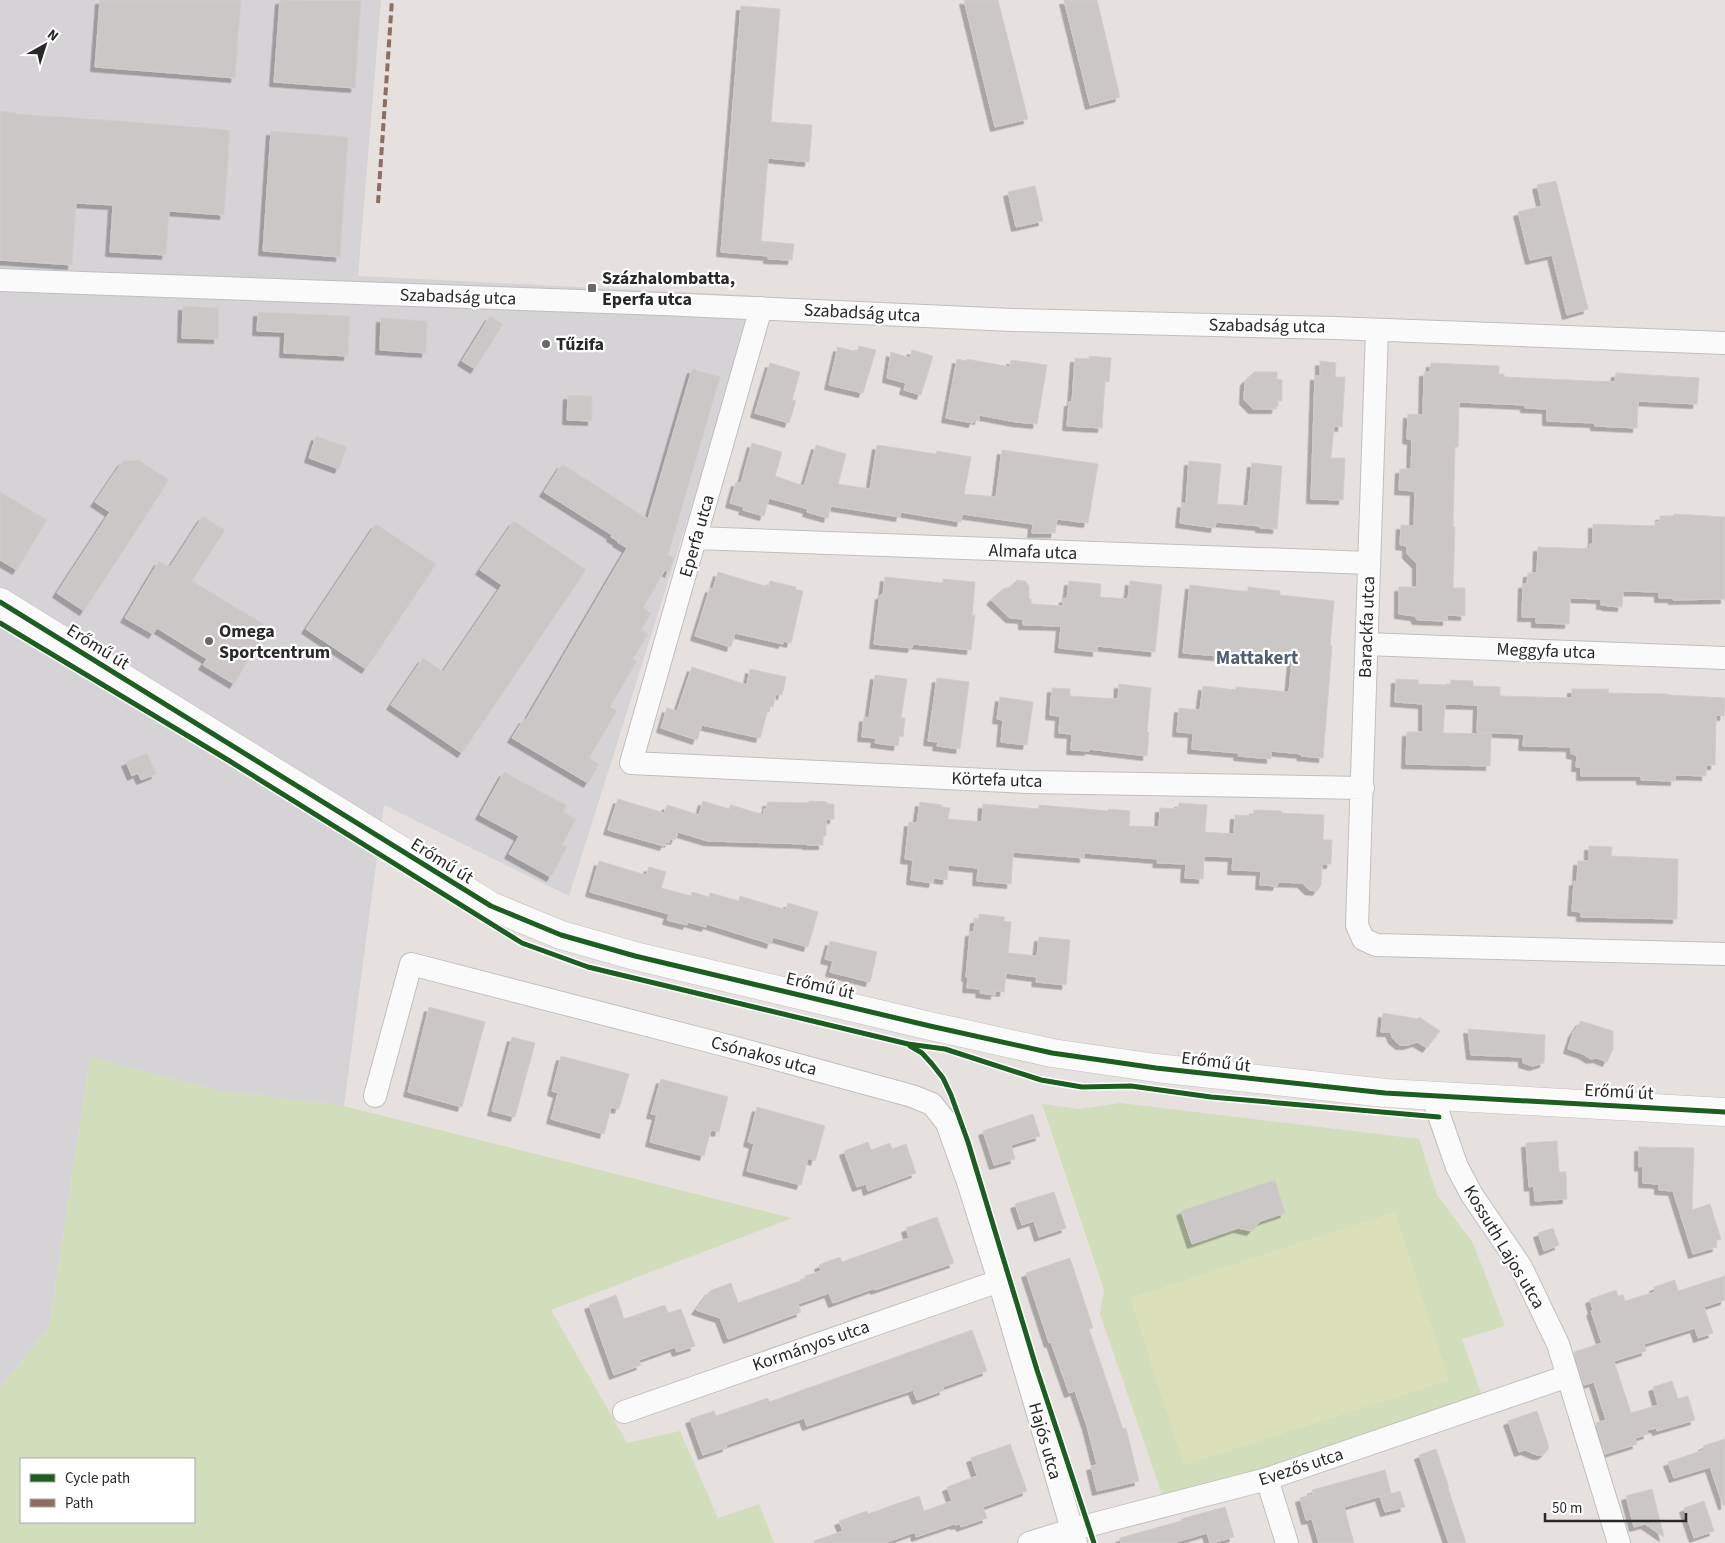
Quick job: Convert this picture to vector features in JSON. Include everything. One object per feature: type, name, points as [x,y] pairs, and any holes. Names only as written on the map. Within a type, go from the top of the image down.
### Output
[{"type":"street","name":"Szabadság utca","points":[[0,280],[761,308],[1012,320],[1377,330],[1725,343]]},
{"type":"street","name":"Eperfa utca","points":[[631,763],[761,308]]},
{"type":"street","name":"Barackfa utca","points":[[1377,330],[1357,925],[1363,939],[1376,945],[1725,954]]},
{"type":"street","name":"Almafa utca","points":[[696,538],[1369,563]]},
{"type":"street","name":"Erőmű út","points":[[0,602],[491,906],[561,935],[654,961],[1052,1053],[1255,1080],[1385,1093],[1723,1117]]},
{"type":"street","name":"Meggyfa utca","points":[[1367,644],[1725,658]]},
{"type":"street","name":"Körtefa utca","points":[[631,763],[1028,782],[1363,788]]},
{"type":"street","name":"Csónakos utca","points":[[375,1096],[411,964],[912,1096],[932,1104],[947,1123],[969,1185],[999,1281]]},
{"type":"street","name":"Kossuth Lajos utca","points":[[1432,1095],[1457,1167],[1472,1195],[1521,1267],[1558,1344],[1619,1543]]},
{"type":"street","name":"Kormányos utca","points":[[624,1412],[999,1281]]},
{"type":"street","name":"Hajós utca","points":[[999,1281],[1073,1536]]},
{"type":"street","name":"Evezős utca","points":[[1030,1543],[1073,1536],[1267,1479],[1568,1376]]},
{"type":"street","points":[[1267,1479],[1287,1543]]},
{"type":"shaded area","points":[[0,0],[381,0],[358,276],[758,296],[569,896],[384,805],[344,1106],[220,1091],[90,1057],[49,1328],[0,1387]]},
{"type":"green space","points":[[90,1057],[220,1091],[344,1106],[792,1218],[551,1310],[627,1443],[680,1431],[718,1518],[759,1504],[774,1543],[0,1543],[0,1387],[49,1328]]},
{"type":"green space","points":[[1120,1103],[1419,1139],[1437,1195],[1473,1243],[1505,1326],[1462,1339],[1486,1407],[1166,1506],[1100,1314],[1104,1290],[1042,1104],[1079,1109]]},
{"type":"green space","points":[[1395,1212],[1449,1380],[1184,1465],[1130,1298]]},
{"type":"building","points":[[100,0],[241,0],[235,78],[95,67]]},
{"type":"building","points":[[280,0],[361,1],[355,88],[274,82]]},
{"type":"building","points":[[964,0],[998,0],[1028,119],[995,127]]},
{"type":"building","points":[[1064,0],[1097,0],[1120,97],[1090,105]]},
{"type":"building","points":[[741,6],[780,9],[771,122],[812,125],[809,162],[768,158],[761,241],[794,244],[792,260],[768,259],[768,256],[721,252]]},
{"type":"building","points":[[0,111],[16,114],[230,130],[224,215],[169,211],[166,255],[110,252],[113,205],[76,203],[72,265],[0,260]]},
{"type":"building","points":[[271,131],[348,137],[340,257],[263,251]]},
{"type":"building","points":[[1556,181],[1588,309],[1567,315],[1552,255],[1530,260],[1518,212],[1542,206],[1537,185]]},
{"type":"building","points":[[1035,186],[1043,221],[1016,227],[1008,192]]},
{"type":"building","points":[[183,306],[219,308],[218,339],[182,338]]},
{"type":"building","points":[[258,312],[350,316],[348,356],[284,353],[285,332],[257,331]]},
{"type":"building","points":[[490,316],[503,324],[475,369],[462,361]]},
{"type":"building","points":[[381,318],[427,321],[426,353],[380,350]]},
{"type":"building","points":[[859,346],[876,350],[863,393],[829,385],[838,347],[857,352]]},
{"type":"building","points":[[912,350],[933,356],[921,395],[904,390],[906,383],[887,378],[891,352],[910,358]]},
{"type":"building","points":[[1089,356],[1111,358],[1109,382],[1105,381],[1102,428],[1067,426],[1069,402],[1072,402],[1075,358],[1089,359]]},
{"type":"building","points":[[957,359],[1010,367],[1011,360],[1047,365],[1037,424],[979,415],[979,420],[974,419],[973,423],[946,418]]},
{"type":"building","points":[[1320,361],[1336,363],[1335,377],[1345,377],[1342,427],[1334,426],[1331,458],[1345,458],[1343,500],[1311,499],[1315,376],[1320,376]]},
{"type":"building","points":[[770,363],[800,372],[792,400],[796,401],[789,423],[755,413]]},
{"type":"building","points":[[1431,363],[1499,366],[1499,374],[1504,374],[1504,377],[1615,382],[1616,373],[1699,378],[1697,404],[1638,401],[1637,428],[1595,426],[1595,423],[1547,421],[1547,409],[1525,408],[1525,405],[1459,402],[1458,447],[1455,447],[1453,588],[1465,588],[1465,616],[1447,615],[1447,621],[1417,620],[1415,616],[1399,614],[1399,587],[1417,587],[1417,564],[1407,554],[1407,546],[1400,545],[1401,525],[1414,526],[1415,491],[1399,490],[1400,469],[1411,469],[1412,440],[1407,439],[1408,414],[1423,415],[1424,372],[1430,372]]},
{"type":"building","points":[[692,369],[720,377],[668,555],[674,558],[669,573],[665,570],[643,608],[651,613],[641,630],[648,634],[633,659],[637,661],[610,707],[617,711],[589,758],[599,764],[588,783],[512,738],[524,719],[526,720],[627,548],[611,537],[612,535],[544,492],[562,464],[648,519]]},
{"type":"building","points":[[1254,372],[1277,372],[1277,379],[1282,380],[1282,401],[1277,401],[1276,409],[1253,409],[1244,400],[1245,381]]},
{"type":"building","points":[[568,395],[592,396],[592,421],[567,420]]},
{"type":"building","points":[[316,436],[347,447],[339,469],[309,458]]},
{"type":"building","points":[[752,443],[782,452],[775,476],[804,486],[816,445],[846,454],[838,484],[870,489],[877,445],[936,454],[937,451],[971,457],[964,494],[996,497],[1002,450],[1098,464],[1088,523],[1057,519],[1055,533],[1032,533],[1033,524],[962,514],[961,522],[901,512],[900,517],[831,506],[828,518],[807,512],[808,509],[769,498],[764,516],[743,510],[744,507],[730,503],[736,482],[741,483]]},
{"type":"building","points":[[139,460],[169,480],[84,611],[57,593],[110,512],[95,502],[123,461]]},
{"type":"building","points":[[1189,461],[1221,464],[1217,504],[1248,506],[1252,463],[1282,466],[1277,529],[1216,522],[1215,528],[1180,523],[1182,503],[1186,504]]},
{"type":"building","points":[[0,492],[47,520],[17,570],[0,560]]},
{"type":"building","points":[[1674,514],[1725,517],[1725,599],[1673,600],[1673,598],[1659,598],[1659,592],[1623,591],[1622,607],[1601,605],[1601,599],[1570,598],[1569,624],[1536,623],[1536,617],[1522,617],[1523,584],[1527,584],[1528,573],[1537,573],[1538,547],[1590,549],[1590,544],[1593,544],[1593,524],[1655,526],[1655,522],[1660,522],[1660,516],[1673,516]]},
{"type":"building","points":[[203,516],[225,530],[192,581],[268,627],[234,684],[203,665],[207,659],[157,628],[153,634],[125,618],[159,561],[170,567]]},
{"type":"building","points":[[514,521],[586,570],[462,753],[391,705],[423,658],[443,672],[502,585],[480,570]]},
{"type":"building","points":[[376,524],[436,564],[366,669],[306,629]]},
{"type":"building","points":[[718,572],[768,587],[770,581],[796,587],[795,589],[803,591],[791,643],[783,641],[783,644],[735,633],[731,647],[695,636],[710,588],[713,589]]},
{"type":"building","points":[[885,577],[943,583],[943,579],[975,582],[972,617],[975,614],[971,650],[913,644],[912,648],[874,644],[880,595],[883,595]]},
{"type":"building","points":[[1017,580],[1025,581],[1029,586],[1031,604],[1063,606],[1064,598],[1067,599],[1069,581],[1101,584],[1100,597],[1128,599],[1130,581],[1162,585],[1155,652],[1097,646],[1097,652],[1059,648],[1061,626],[1023,625],[1023,619],[1010,618],[991,600],[1004,588],[1009,588]]},
{"type":"building","points":[[1190,585],[1248,592],[1248,587],[1280,591],[1280,595],[1334,601],[1323,758],[1271,751],[1271,759],[1238,756],[1239,753],[1192,749],[1193,733],[1177,732],[1179,708],[1200,710],[1203,686],[1236,690],[1236,687],[1289,692],[1292,660],[1218,652],[1218,656],[1183,653]]},
{"type":"building","points":[[692,667],[747,685],[750,669],[786,677],[782,695],[776,694],[773,707],[769,706],[760,738],[702,725],[697,740],[661,728],[667,708],[677,711]]},
{"type":"building","points":[[875,675],[907,679],[901,718],[905,718],[903,737],[899,736],[898,746],[875,743],[876,738],[862,737],[864,717],[869,718]]},
{"type":"building","points":[[937,678],[969,682],[960,749],[937,746],[938,742],[928,741]]},
{"type":"building","points":[[1396,679],[1418,680],[1418,684],[1451,685],[1451,680],[1473,681],[1473,686],[1500,687],[1500,696],[1572,698],[1572,689],[1609,689],[1608,693],[1668,694],[1725,698],[1724,716],[1716,715],[1715,765],[1706,765],[1706,776],[1675,775],[1675,781],[1641,780],[1641,776],[1581,776],[1581,767],[1576,767],[1577,755],[1571,754],[1571,747],[1523,746],[1524,734],[1477,732],[1478,705],[1445,704],[1443,733],[1491,734],[1490,766],[1406,764],[1407,732],[1423,732],[1423,704],[1395,702]]},
{"type":"building","points":[[1119,684],[1151,688],[1147,756],[1089,749],[1089,751],[1071,750],[1072,734],[1059,733],[1060,716],[1050,715],[1052,688],[1070,689],[1070,696],[1118,699]]},
{"type":"building","points":[[1000,697],[1033,702],[1027,745],[1001,742],[1003,720],[997,719]]},
{"type":"building","points":[[147,753],[156,774],[141,780],[138,773],[132,776],[126,762]]},
{"type":"building","points":[[504,772],[566,805],[563,812],[576,819],[562,845],[567,847],[551,877],[509,854],[519,836],[480,815]]},
{"type":"building","points":[[618,799],[664,813],[667,805],[699,815],[703,801],[729,809],[731,805],[764,815],[764,809],[767,809],[767,802],[827,802],[827,804],[834,804],[834,819],[826,819],[826,836],[823,836],[823,845],[708,841],[678,832],[675,840],[670,839],[669,843],[666,842],[664,846],[608,830]]},
{"type":"building","points":[[920,802],[950,808],[948,819],[982,822],[983,804],[1039,809],[1039,805],[1130,811],[1129,826],[1159,827],[1160,808],[1178,809],[1179,803],[1207,805],[1205,832],[1234,834],[1235,815],[1253,816],[1254,810],[1324,815],[1323,840],[1332,840],[1331,864],[1322,864],[1321,885],[1317,891],[1309,890],[1302,883],[1278,882],[1277,886],[1260,885],[1261,871],[1232,870],[1233,857],[1204,856],[1203,879],[1185,878],[1186,864],[1157,863],[1158,859],[1084,853],[1084,858],[1013,852],[1011,884],[977,881],[978,868],[948,865],[947,880],[934,878],[933,883],[911,880],[913,860],[905,859],[909,822],[917,823]]},
{"type":"building","points":[[1589,846],[1612,847],[1611,856],[1678,859],[1677,919],[1581,917],[1581,912],[1572,911],[1574,881],[1577,882],[1578,861],[1589,861]]},
{"type":"building","points":[[599,861],[646,875],[649,867],[666,872],[661,888],[691,896],[692,892],[709,897],[710,893],[739,901],[740,896],[786,910],[788,903],[818,912],[808,947],[773,937],[771,944],[707,924],[706,927],[688,922],[687,925],[667,920],[669,914],[590,892]]},
{"type":"building","points":[[979,914],[1005,917],[1004,921],[1011,922],[1008,953],[1037,956],[1039,937],[1070,940],[1066,985],[1036,982],[1037,977],[1006,973],[1004,992],[995,991],[995,995],[980,993],[981,989],[967,988],[968,977],[966,977],[970,932],[974,932],[975,919],[979,919]]},
{"type":"building","points":[[830,941],[877,952],[870,982],[830,972],[833,961],[825,959]]},
{"type":"building","points":[[429,1007],[485,1022],[462,1107],[408,1092]]},
{"type":"building","points":[[1383,1013],[1418,1019],[1419,1017],[1440,1031],[1427,1048],[1417,1042],[1400,1045],[1393,1039],[1390,1032],[1381,1032]]},
{"type":"building","points":[[1581,1021],[1613,1031],[1613,1049],[1607,1062],[1597,1058],[1591,1059],[1568,1049],[1573,1033]]},
{"type":"building","points":[[1468,1029],[1545,1035],[1544,1063],[1533,1066],[1523,1063],[1523,1057],[1471,1055]]},
{"type":"building","points":[[512,1037],[535,1043],[515,1117],[492,1111]]},
{"type":"building","points":[[561,1056],[629,1074],[619,1109],[611,1107],[604,1134],[551,1119],[558,1093],[552,1091]]},
{"type":"building","points":[[661,1079],[728,1097],[719,1132],[711,1130],[704,1156],[650,1142],[657,1115],[651,1114]]},
{"type":"building","points":[[757,1107],[825,1126],[815,1161],[808,1158],[801,1185],[747,1171],[754,1144],[748,1142]]},
{"type":"building","points":[[1033,1114],[1040,1136],[1011,1145],[1015,1159],[994,1165],[983,1131]]},
{"type":"building","points":[[1557,1141],[1559,1172],[1566,1172],[1567,1199],[1535,1201],[1534,1186],[1529,1187],[1526,1143]]},
{"type":"building","points":[[868,1142],[871,1150],[890,1143],[892,1149],[906,1144],[916,1173],[868,1191],[866,1184],[857,1187],[844,1151]]},
{"type":"building","points":[[1639,1147],[1694,1148],[1692,1210],[1710,1204],[1721,1239],[1715,1241],[1717,1247],[1693,1254],[1673,1191],[1659,1190],[1659,1184],[1643,1183],[1643,1166],[1639,1167]]},
{"type":"building","points":[[1275,1180],[1285,1213],[1261,1221],[1251,1231],[1238,1228],[1192,1244],[1181,1211]]},
{"type":"building","points":[[1054,1192],[1066,1228],[1039,1237],[1034,1221],[1022,1225],[1015,1204]]},
{"type":"building","points":[[937,1217],[954,1263],[833,1303],[829,1293],[798,1304],[801,1312],[728,1339],[720,1318],[696,1310],[710,1291],[731,1283],[738,1303],[806,1279],[805,1276],[821,1271],[819,1265],[840,1257],[842,1262],[909,1238],[906,1228]]},
{"type":"building","points":[[1553,1228],[1559,1245],[1544,1251],[1538,1233]]},
{"type":"building","points":[[1070,1258],[1093,1328],[1089,1329],[1123,1429],[1126,1428],[1139,1481],[1097,1491],[1091,1466],[1097,1465],[1087,1426],[1075,1391],[1069,1393],[1051,1342],[1049,1343],[1026,1273]]},
{"type":"building","points":[[1725,1276],[1725,1300],[1704,1307],[1713,1333],[1698,1338],[1695,1328],[1644,1344],[1646,1351],[1614,1361],[1631,1413],[1658,1405],[1653,1387],[1672,1381],[1678,1399],[1688,1396],[1695,1420],[1657,1431],[1656,1428],[1647,1430],[1648,1434],[1635,1438],[1637,1444],[1605,1454],[1596,1423],[1606,1420],[1594,1382],[1584,1385],[1574,1352],[1602,1343],[1591,1311],[1593,1310],[1590,1299],[1616,1290],[1618,1296],[1623,1295],[1625,1301],[1655,1292],[1654,1287],[1675,1280],[1678,1291]]},
{"type":"building","points":[[616,1295],[624,1319],[665,1305],[668,1313],[681,1309],[695,1346],[677,1352],[675,1347],[639,1360],[641,1365],[614,1375],[589,1305]]},
{"type":"building","points":[[972,1330],[987,1371],[943,1387],[944,1390],[917,1400],[913,1390],[807,1426],[804,1418],[703,1455],[690,1419],[714,1411],[716,1416],[768,1398],[769,1402]]},
{"type":"building","points":[[1537,1411],[1549,1447],[1542,1455],[1525,1450],[1519,1452],[1508,1421]]},
{"type":"building","points":[[1725,1439],[1725,1505],[1723,1505],[1710,1467],[1674,1478],[1668,1462],[1704,1450],[1703,1446]]},
{"type":"building","points":[[1010,1444],[1027,1491],[983,1507],[987,1518],[961,1527],[960,1524],[954,1524],[916,1537],[915,1532],[885,1543],[815,1543],[814,1541],[843,1531],[839,1521],[867,1511],[868,1514],[919,1496],[924,1511],[952,1501],[947,1487],[977,1476],[971,1458]]},
{"type":"building","points":[[1436,1449],[1466,1543],[1449,1543],[1419,1455]]},
{"type":"building","points":[[1385,1470],[1391,1493],[1344,1507],[1354,1543],[1319,1543],[1312,1519],[1306,1520],[1300,1498],[1314,1494],[1312,1490]]},
{"type":"building","points":[[1652,1489],[1664,1537],[1645,1524],[1634,1527],[1626,1496]]},
{"type":"building","points":[[1400,1491],[1405,1507],[1385,1512],[1380,1497]]},
{"type":"building","points":[[1704,1501],[1714,1531],[1694,1538],[1684,1508]]},
{"type":"building","points":[[1225,1507],[1234,1537],[1210,1543],[1207,1533],[1173,1543],[1121,1543],[1120,1538]]},
{"type":"marked path","points":[[378,203],[392,0]]},
{"type":"cycle path","points":[[0,602],[491,906],[561,935],[635,956],[1052,1053],[1156,1068],[1385,1093],[1725,1112]]},
{"type":"cycle path","points":[[0,623],[228,760],[522,943],[588,967],[908,1044],[945,1049],[1041,1080],[1082,1087],[1131,1086],[1211,1097],[1439,1117]]},
{"type":"cycle path","points":[[910,1046],[922,1053],[932,1064],[943,1078],[951,1095],[968,1142],[1037,1370],[1094,1543]]},
{"type":"place","name":"Százhalombatta, Eperfa utca","points":[[592,288]]},
{"type":"place","name":"Tűzifa","points":[[546,344]]},
{"type":"place","name":"Omega Sportcentrum","points":[[209,641]]},
{"type":"district","name":"Mattakert","points":[[1257,658]]}]
